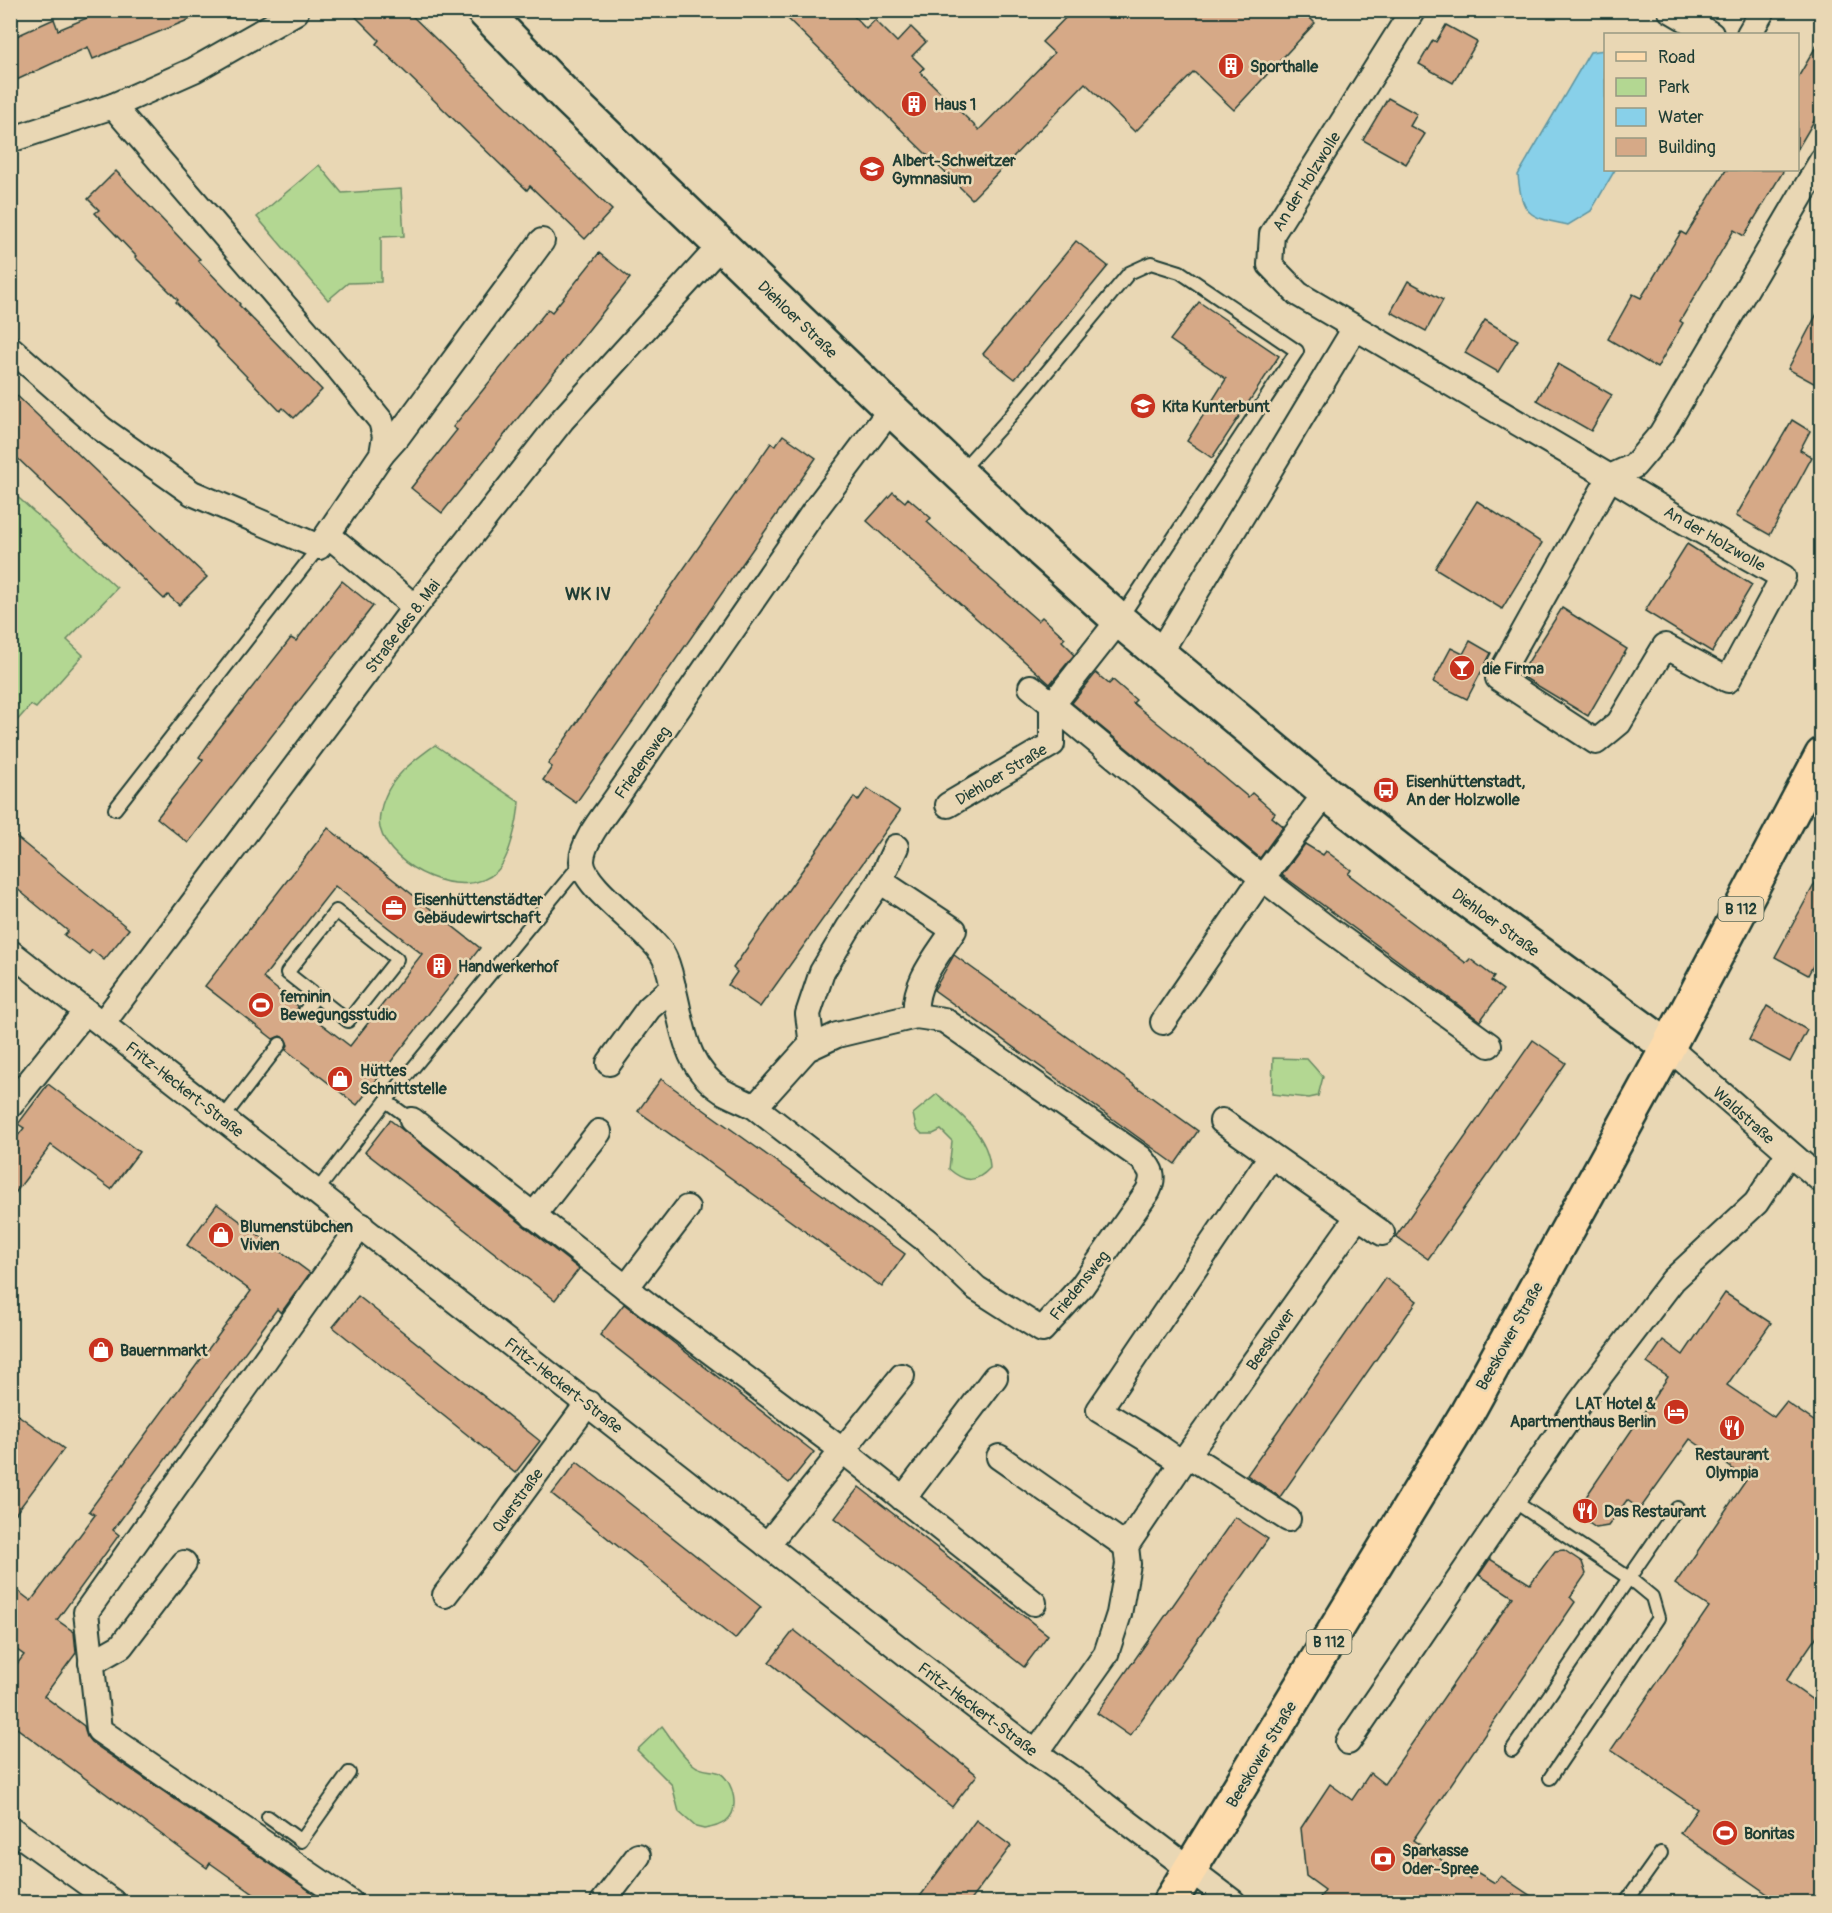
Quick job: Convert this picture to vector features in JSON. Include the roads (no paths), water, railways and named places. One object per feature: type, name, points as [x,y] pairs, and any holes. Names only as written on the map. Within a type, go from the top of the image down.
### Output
[{"type":"main road","name":"Beeskower Straße","points":[[1170,1902],[1467,1413],[1668,1047],[1821,755]]},
{"type":"street","name":"Diehloer Straße","points":[[483,10],[568,98],[891,409],[1119,620],[1326,793],[1450,889],[1668,1047]]},
{"type":"street","name":"An der Holzwolle","points":[[1413,10],[1272,234],[1270,265],[1298,294],[1610,477],[1680,519],[1783,577],[1728,680],[1665,646],[1619,723],[1596,742],[1498,678],[1610,477]]},
{"type":"street","points":[[1670,10],[1709,33]]},
{"type":"street","points":[[1750,33],[1763,10]]},
{"type":"street","points":[[10,140],[113,106],[194,70],[297,12]]},
{"type":"street","points":[[113,106],[381,421],[385,436],[382,454]]},
{"type":"street","points":[[1610,477],[1634,466],[1661,434],[1821,160]]},
{"type":"street","points":[[323,541],[382,454],[398,436],[542,241]]},
{"type":"street","name":"Straße des 8. Mai","points":[[10,1106],[95,1017],[562,420],[721,245]]},
{"type":"street","points":[[1159,654],[1355,328]]},
{"type":"street","points":[[10,348],[102,429],[192,493],[323,541],[415,607]]},
{"type":"street","name":"Friedensweg","points":[[755,1107],[812,1046],[837,1035],[916,1016],[944,1020],[1141,1158],[1151,1168],[1154,1179],[1082,1286],[1042,1330],[976,1288],[927,1241],[755,1107],[722,1091],[701,1073],[688,1051],[663,955],[653,940],[600,892],[587,876],[582,862],[588,839],[814,510],[891,409]]},
{"type":"street","points":[[1052,705],[1119,620]]},
{"type":"street","points":[[1031,687],[1262,878],[1489,1045]]},
{"type":"street","name":"Diehloer Straße","points":[[948,806],[1052,744],[1052,705]]},
{"type":"street","points":[[1163,1022],[1262,878],[1326,793]]},
{"type":"street","points":[[812,1046],[808,1014],[822,972],[880,881],[896,847]]},
{"type":"street","points":[[880,881],[954,930],[924,974],[915,1004],[916,1016]]},
{"type":"street","name":"Fritz-Heckert-Straße","points":[[10,952],[767,1545],[1233,1902]]},
{"type":"street","points":[[609,1063],[649,1008],[673,987]]},
{"type":"street","name":"Waldstraße","points":[[1668,1047],[1821,1182]]},
{"type":"street","points":[[412,1120],[626,1288],[842,1450],[1034,1603]]},
{"type":"street","points":[[1222,1121],[1382,1233]]},
{"type":"street","points":[[533,1216],[599,1132]]},
{"type":"street","points":[[1348,1742],[1580,1402],[1673,1280],[1756,1203],[1788,1154]]},
{"type":"street","points":[[1271,1156],[1099,1410],[1288,1519]]},
{"type":"street","points":[[626,1288],[687,1208]]},
{"type":"street","name":"Beeskower","points":[[1185,1459],[1358,1216]]},
{"type":"street","points":[[350,1902],[99,1730],[86,1612],[361,1225]]},
{"type":"street","points":[[767,1545],[902,1376]]},
{"type":"street","points":[[903,1499],[995,1377]]},
{"type":"street","name":"Querstraße","points":[[445,1595],[588,1403]]},
{"type":"street","points":[[999,1457],[1126,1546]]},
{"type":"street","points":[[1036,1753],[1106,1654],[1119,1614],[1128,1563],[1126,1546],[1185,1459]]},
{"type":"street","points":[[91,1663],[122,1646],[184,1563]]},
{"type":"street","points":[[10,1828],[84,1894],[113,1902]]},
{"type":"street","points":[[603,1902],[638,1856]]},
{"type":"lane","points":[[959,473],[1007,420],[1129,273],[1151,263],[1180,272],[1297,351],[1119,620]]},
{"type":"lane","points":[[115,809],[323,541]]},
{"type":"lane","points":[[317,1191],[386,1101],[582,862]]},
{"type":"lane","points":[[336,911],[397,959],[348,1021],[316,996],[287,973],[336,911]]},
{"type":"lane","points":[[304,1011],[316,996]]},
{"type":"lane","points":[[223,1118],[280,1044]]},
{"type":"lane","points":[[386,1101],[412,1120]]},
{"type":"lane","points":[[1512,1500],[1629,1578],[1652,1597],[1658,1618],[1550,1778]]},
{"type":"lane","points":[[1512,1750],[1677,1508]]},
{"type":"lane","points":[[268,1817],[301,1841],[349,1773]]},
{"type":"lane","points":[[1626,1902],[1661,1853]]},
{"type":"water","points":[[1604,50],[1604,171],[1614,171],[1591,211],[1568,225],[1545,220],[1530,213],[1522,199],[1518,175],[1590,52]]},
{"type":"place","name":"Sporthalle","points":[[1231,66]]},
{"type":"place","name":"Haus 1","points":[[914,104]]},
{"type":"place","name":"Albert-Schweitzer Gymnasium","points":[[872,169]]},
{"type":"place","name":"Kita Kunterbunt","points":[[1143,406]]},
{"type":"place","name":"die Firma","points":[[1462,668]]},
{"type":"place","name":"Eisenhüttenstadt, An der Holzwolle","points":[[1386,790]]},
{"type":"place","name":"Eisenhüttenstädter Gebäudewirtschaft","points":[[394,908]]},
{"type":"place","name":"Handwerkerhof","points":[[439,966]]},
{"type":"place","name":"feminin Bewegungsstudio","points":[[261,1005]]},
{"type":"place","name":"Hüttes Schnittstelle","points":[[340,1079]]},
{"type":"place","name":"Blumenstübchen Vivien","points":[[221,1235]]},
{"type":"place","name":"Bauernmarkt","points":[[101,1350]]},
{"type":"place","name":"LAT Hotel & Apartmenthaus Berlin","points":[[1676,1412]]},
{"type":"place","name":"Restaurant Olympia","points":[[1732,1428]]},
{"type":"place","name":"Das Restaurant","points":[[1585,1511]]},
{"type":"place","name":"Bonitas","points":[[1725,1833]]},
{"type":"place","name":"Sparkasse Oder-Spree","points":[[1383,1859]]},
{"type":"district","name":"WK IV","points":[[588,594]]}]
